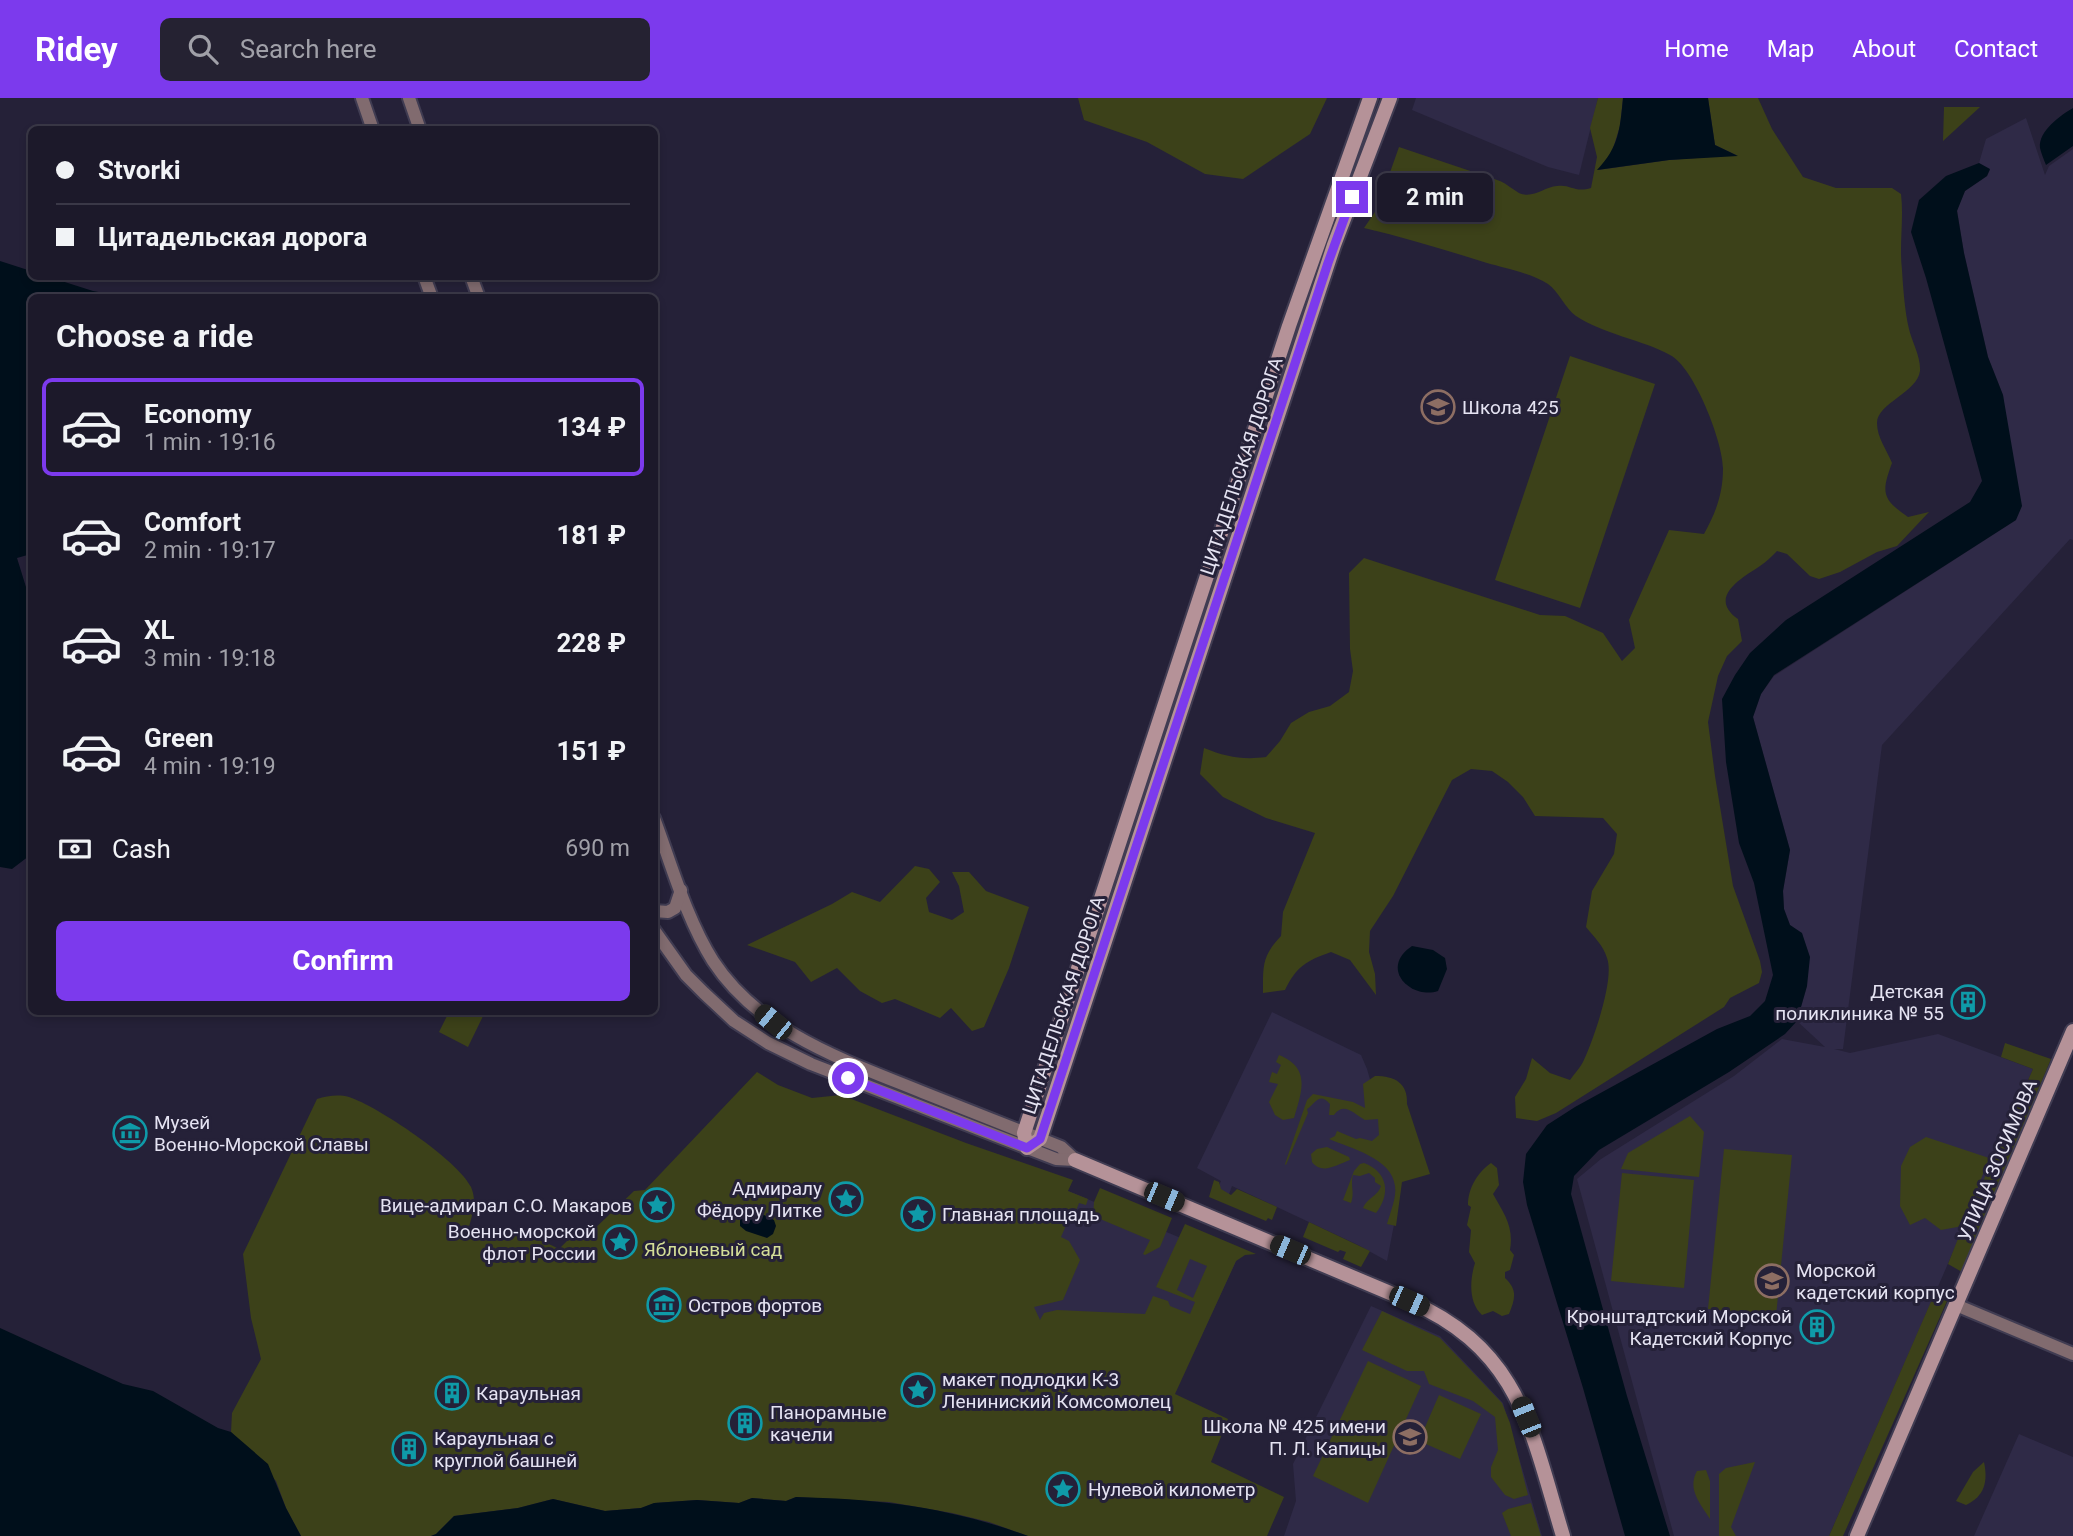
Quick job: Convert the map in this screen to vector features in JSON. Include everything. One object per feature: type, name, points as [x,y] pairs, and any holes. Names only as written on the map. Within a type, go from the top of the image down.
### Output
[{"type":"street","points":[[362,98],[372,126]]},
{"type":"street","points":[[409,98],[419,126]]},
{"type":"street","name":"ЦИТАДЕЛЬСКАЯ ДОРОГА","points":[[1370,98],[1289,326],[1024,1133],[1027,1148],[1040,1139],[1331,254],[1390,98]]},
{"type":"street","points":[[658,829],[697,932],[714,962],[747,1001],[773,1022],[807,1043],[851,1063],[1061,1147],[1075,1160]]},
{"type":"street","points":[[658,911],[668,912],[675,908],[681,890]]},
{"type":"street","points":[[658,936],[686,975],[734,1021],[768,1043],[811,1065],[1056,1159],[1075,1160],[1423,1307],[1455,1326],[1500,1370],[1520,1402],[1563,1536]]},
{"type":"street","name":"УЛИЦА ЗОСИМОВА","points":[[1857,1536],[2073,1031]]},
{"type":"street","points":[[1956,1305],[2073,1354]]},
{"type":"shaded area","points":[[1416,98],[1598,98],[1579,175],[1548,167],[1412,110]]},
{"type":"shaded area","name":"Морской кадетский корпус","points":[[2026,118],[2045,175],[2049,166],[2073,149],[2073,540],[2070,539],[1882,745],[1843,1049],[1834,1049],[1850,1053],[1938,1034],[2033,1069],[1829,1536],[1674,1536],[1577,1179],[1601,1159],[1734,1076],[1782,1039],[1825,1047],[1797,1021],[1807,986],[1802,934],[1790,925],[1784,909],[1783,891],[1790,850],[1753,717],[1761,694],[1774,676],[2016,520],[2003,395],[1988,357],[1957,210],[1965,191],[1987,176],[1990,170],[1979,163],[1986,139]]},
{"type":"shaded area","points":[[1272,1012],[1361,1055],[1401,1188],[1387,1261],[1232,1186],[1228,1197],[1216,1193],[1221,1181],[1197,1168]]},
{"type":"shaded area","points":[[1068,1191],[1236,1261],[1193,1354],[1047,1336],[1033,1307]]},
{"type":"shaded area","name":"Школа № 425 имени П. Л. Капицы","points":[[1371,1306],[1440,1336],[1503,1403],[1542,1536],[1284,1536],[1296,1501],[1293,1464]]},
{"type":"shaded area","points":[[2019,1434],[2073,1457],[2073,1536],[1974,1536]]},
{"type":"green space","points":[[1078,98],[1327,98],[1310,134],[1243,179],[1205,174],[1147,142],[1084,120]]},
{"type":"green space","points":[[1598,98],[1623,98],[1620,126],[1611,155],[1598,170],[1669,160],[1736,155],[1715,145],[1708,98],[1758,98],[1772,129],[1803,177],[1836,188],[1892,188],[1901,194],[1904,300],[1920,371],[1912,386],[1883,410],[1877,428],[1892,463],[1885,489],[1889,500],[1908,517],[1929,512],[1897,546],[1877,552],[1840,572],[1819,579],[1810,576],[1787,554],[1777,551],[1731,589],[1726,603],[1729,611],[1738,619],[1742,641],[1727,656],[1718,676],[1708,722],[1733,886],[1760,961],[1762,972],[1759,983],[1730,998],[1724,1007],[1556,1113],[1537,1121],[1516,1118],[1515,1097],[1526,1079],[1532,1058],[1550,1073],[1570,1080],[1582,1064],[1606,995],[1609,968],[1607,958],[1601,945],[1586,927],[1592,891],[1614,854],[1617,834],[1603,818],[1535,816],[1523,797],[1508,782],[1492,771],[1471,769],[1452,780],[1393,896],[1370,931],[1369,952],[1375,974],[1376,995],[1350,960],[1331,952],[1303,965],[1285,990],[1263,993],[1265,961],[1270,949],[1281,936],[1283,912],[1315,833],[1266,818],[1223,797],[1200,774],[1204,748],[1235,757],[1266,757],[1291,723],[1309,712],[1330,706],[1349,692],[1353,671],[1350,649],[1349,573],[1364,558],[1540,615],[1565,616],[1603,633],[1622,661],[1635,648],[1629,620],[1669,530],[1704,534],[1720,495],[1722,456],[1706,406],[1679,362],[1659,350],[1598,328],[1576,316],[1552,287],[1535,277],[1364,228],[1377,209],[1399,147],[1500,181],[1519,193],[1534,194],[1557,186],[1580,190],[1591,188],[1597,157],[1590,128]]},
{"type":"green space","points":[[1944,107],[1980,107],[1943,141]]},
{"type":"green space","points":[[1570,356],[1655,384],[1580,608],[1495,580]]},
{"type":"green space","points":[[915,866],[929,869],[940,882],[926,898],[929,912],[952,920],[964,912],[959,886],[952,872],[969,872],[986,891],[1029,907],[1009,968],[984,1027],[972,1031],[951,1008],[940,1018],[895,999],[882,1003],[860,991],[837,968],[811,982],[795,962],[747,945],[852,892],[880,902]]},
{"type":"green space","points":[[448,1015],[484,1015],[468,1047],[439,1032]]},
{"type":"green space","points":[[2005,1043],[2051,1059],[1962,1272],[1948,1264],[1963,1226],[1941,1230],[1925,1218],[1910,1225],[1900,1206],[1901,1166],[1910,1147],[1926,1137],[1989,1158],[1964,1224],[2033,1069],[2001,1057]]},
{"type":"green space","points":[[1279,1055],[1296,1067],[1302,1081],[1294,1118],[1283,1120],[1275,1115],[1269,1102],[1278,1084],[1269,1082],[1272,1072],[1277,1074],[1281,1065],[1276,1062]]},
{"type":"green space","name":"Остров фортов","points":[[757,1072],[778,1085],[812,1098],[841,1095],[1073,1180],[1068,1191],[1088,1199],[1086,1205],[1079,1203],[1076,1211],[1081,1214],[1079,1217],[1071,1214],[1061,1237],[1069,1241],[1080,1260],[1063,1300],[1034,1307],[1040,1320],[1044,1313],[1057,1310],[1145,1314],[1153,1296],[1190,1314],[1195,1302],[1156,1287],[1185,1224],[1256,1254],[1245,1255],[1236,1261],[1175,1394],[1228,1419],[1211,1462],[1284,1497],[1267,1536],[1028,1536],[989,1522],[889,1502],[796,1497],[786,1501],[752,1498],[739,1503],[697,1500],[655,1503],[641,1508],[605,1511],[553,1499],[518,1508],[454,1516],[431,1536],[301,1536],[276,1481],[231,1432],[232,1413],[261,1359],[251,1318],[243,1254],[317,1099],[341,1096],[362,1102],[416,1135],[450,1163],[463,1176],[473,1193],[473,1210],[467,1234],[503,1231],[538,1239],[559,1249],[575,1233],[589,1234],[634,1191],[645,1190]],"holes":[[[1190,1259],[1207,1266],[1193,1298],[1177,1290]]]},
{"type":"green space","points":[[1375,1076],[1389,1077],[1403,1086],[1430,1174],[1402,1182],[1396,1226],[1387,1224],[1395,1186],[1386,1168],[1369,1155],[1329,1139],[1335,1136],[1337,1131],[1356,1139],[1372,1141],[1379,1135],[1378,1119],[1365,1120],[1345,1109],[1329,1115],[1330,1104],[1323,1099],[1317,1100],[1307,1109],[1308,1113],[1285,1164],[1307,1100],[1313,1094],[1353,1102],[1365,1108],[1363,1084]]},
{"type":"green space","points":[[1690,1116],[1704,1132],[1699,1177],[1621,1169],[1628,1153]]},
{"type":"green space","points":[[1327,1147],[1349,1157],[1350,1160],[1330,1168],[1316,1166],[1312,1162],[1311,1154],[1317,1149]]},
{"type":"green space","points":[[1724,1149],[1792,1155],[1776,1316],[1708,1309]]},
{"type":"green space","points":[[1364,1163],[1378,1172],[1385,1184],[1384,1198],[1376,1213],[1363,1208],[1381,1186],[1369,1173],[1353,1175],[1351,1203],[1343,1200],[1354,1171]]},
{"type":"green space","points":[[1491,1163],[1497,1168],[1499,1185],[1493,1194],[1507,1220],[1511,1234],[1510,1250],[1514,1255],[1510,1270],[1505,1272],[1505,1278],[1514,1291],[1514,1299],[1509,1314],[1502,1316],[1493,1311],[1482,1315],[1474,1304],[1471,1290],[1475,1263],[1469,1252],[1471,1230],[1467,1225],[1471,1207],[1468,1205],[1468,1199],[1475,1181]]},
{"type":"green space","points":[[1622,1173],[1694,1180],[1684,1288],[1611,1281]]},
{"type":"green space","points":[[1214,1180],[1219,1182],[1221,1189],[1231,1195],[1237,1189],[1277,1207],[1272,1220],[1268,1218],[1266,1221],[1209,1197]]},
{"type":"green space","points":[[1100,1188],[1172,1218],[1160,1247],[1145,1255],[1143,1254],[1150,1240],[1093,1216],[1094,1202]]},
{"type":"green space","points":[[1309,1222],[1370,1251],[1361,1267],[1343,1259],[1346,1252],[1338,1252],[1303,1237]]},
{"type":"green space","points":[[1933,1297],[1947,1301],[1843,1536],[1829,1536]]},
{"type":"green space","points":[[1382,1311],[1440,1338],[1502,1403],[1510,1423],[1528,1495],[1514,1499],[1505,1495],[1491,1477],[1491,1467],[1498,1450],[1495,1417],[1473,1401],[1429,1384],[1424,1371],[1407,1371],[1362,1350]]},
{"type":"green space","points":[[1368,1361],[1421,1386],[1368,1503],[1313,1476]]},
{"type":"green space","points":[[1439,1395],[1481,1414],[1460,1459],[1419,1441]]},
{"type":"green space","points":[[1755,1462],[1731,1527],[1736,1536],[1719,1536],[1719,1474],[1726,1468]]},
{"type":"green space","points":[[1984,1462],[1986,1475],[1981,1492],[1966,1505],[1956,1501],[1973,1472]]},
{"type":"green space","points":[[1706,1470],[1710,1481],[1710,1519],[1696,1496],[1693,1484],[1697,1471]]},
{"type":"green space","points":[[1531,1503],[1541,1536],[1511,1536],[1502,1513]]},
{"type":"water","points":[[1623,98],[1708,98],[1715,145],[1738,156],[1669,160],[1597,170],[1610,153],[1617,137]]},
{"type":"water","points":[[2073,108],[2073,146],[2046,165],[2040,142],[2046,130]]},
{"type":"water","points":[[1979,163],[1990,169],[1987,176],[1965,191],[1957,211],[1988,357],[2003,395],[2022,506],[2016,520],[1774,675],[1761,694],[1753,717],[1790,850],[1783,891],[1784,909],[1790,925],[1802,933],[1810,957],[1807,986],[1797,1021],[1785,1034],[1729,1072],[1599,1150],[1574,1176],[1571,1194],[1627,1396],[1670,1536],[1625,1536],[1527,1205],[1523,1182],[1526,1154],[1547,1125],[1575,1107],[1717,1029],[1750,1016],[1765,1001],[1773,975],[1754,883],[1739,843],[1726,762],[1722,699],[1750,653],[1786,620],[1970,502],[1982,481],[1911,232],[1919,200],[1946,176]]},
{"type":"water","points":[[0,261],[28,270],[28,280],[58,280],[110,294],[28,294],[28,555],[17,558],[28,591],[28,857],[12,869],[0,867]]},
{"type":"water","points":[[1412,946],[1433,950],[1445,958],[1447,969],[1438,991],[1418,991],[1402,980],[1398,973],[1398,964],[1402,955]]},
{"type":"water","points":[[747,1210],[756,1211],[774,1220],[776,1226],[773,1234],[767,1238],[746,1231],[740,1226],[740,1218]]},
{"type":"water","points":[[0,1328],[123,1384],[153,1391],[218,1428],[231,1432],[268,1464],[301,1536],[0,1536]]},
{"type":"water","points":[[796,1497],[914,1506],[970,1518],[1028,1536],[431,1536],[454,1516],[518,1508],[553,1499],[605,1511],[641,1508],[654,1503],[697,1500],[739,1503],[752,1498],[786,1501]]},
{"type":"place","name":"Школа 425","points":[[1438,407]]},
{"type":"place","name":"Детская поликлиника № 55","points":[[1968,1002]]},
{"type":"place","name":"Музей Военно-Морской Славы","points":[[130,1133]]},
{"type":"place","name":"Адмиралу Фёдору Литке","points":[[846,1199]]},
{"type":"place","name":"Вице-адмирал С.О. Макаров","points":[[657,1205]]},
{"type":"place","name":"Главная площадь","points":[[918,1214]]},
{"type":"place","name":"Военно-морской флот России","points":[[620,1242]]},
{"type":"place","name":"Морской кадетский корпус","points":[[1772,1281]]},
{"type":"place","name":"Остров фортов","points":[[664,1305]]},
{"type":"place","name":"Кронштадтский Морской Кадетский Корпус","points":[[1817,1327]]},
{"type":"place","name":"макет подлодки К-3 Лениниский Комсомолец","points":[[918,1390]]},
{"type":"place","name":"Караульная","points":[[452,1393]]},
{"type":"place","name":"Панорамные качели","points":[[745,1423]]},
{"type":"place","name":"Школа № 425 имени П. Л. Капицы","points":[[1410,1437]]},
{"type":"place","name":"Караульная с круглой башней","points":[[409,1449]]},
{"type":"place","name":"Нулевой километр","points":[[1063,1489]]},
{"type":"route","points":[[848,1078],[1027,1148],[1040,1139],[1120,890],[1352,197]]},
{"type":"park label","name":"Яблоневый сад","points":[[713,1249]]}]
